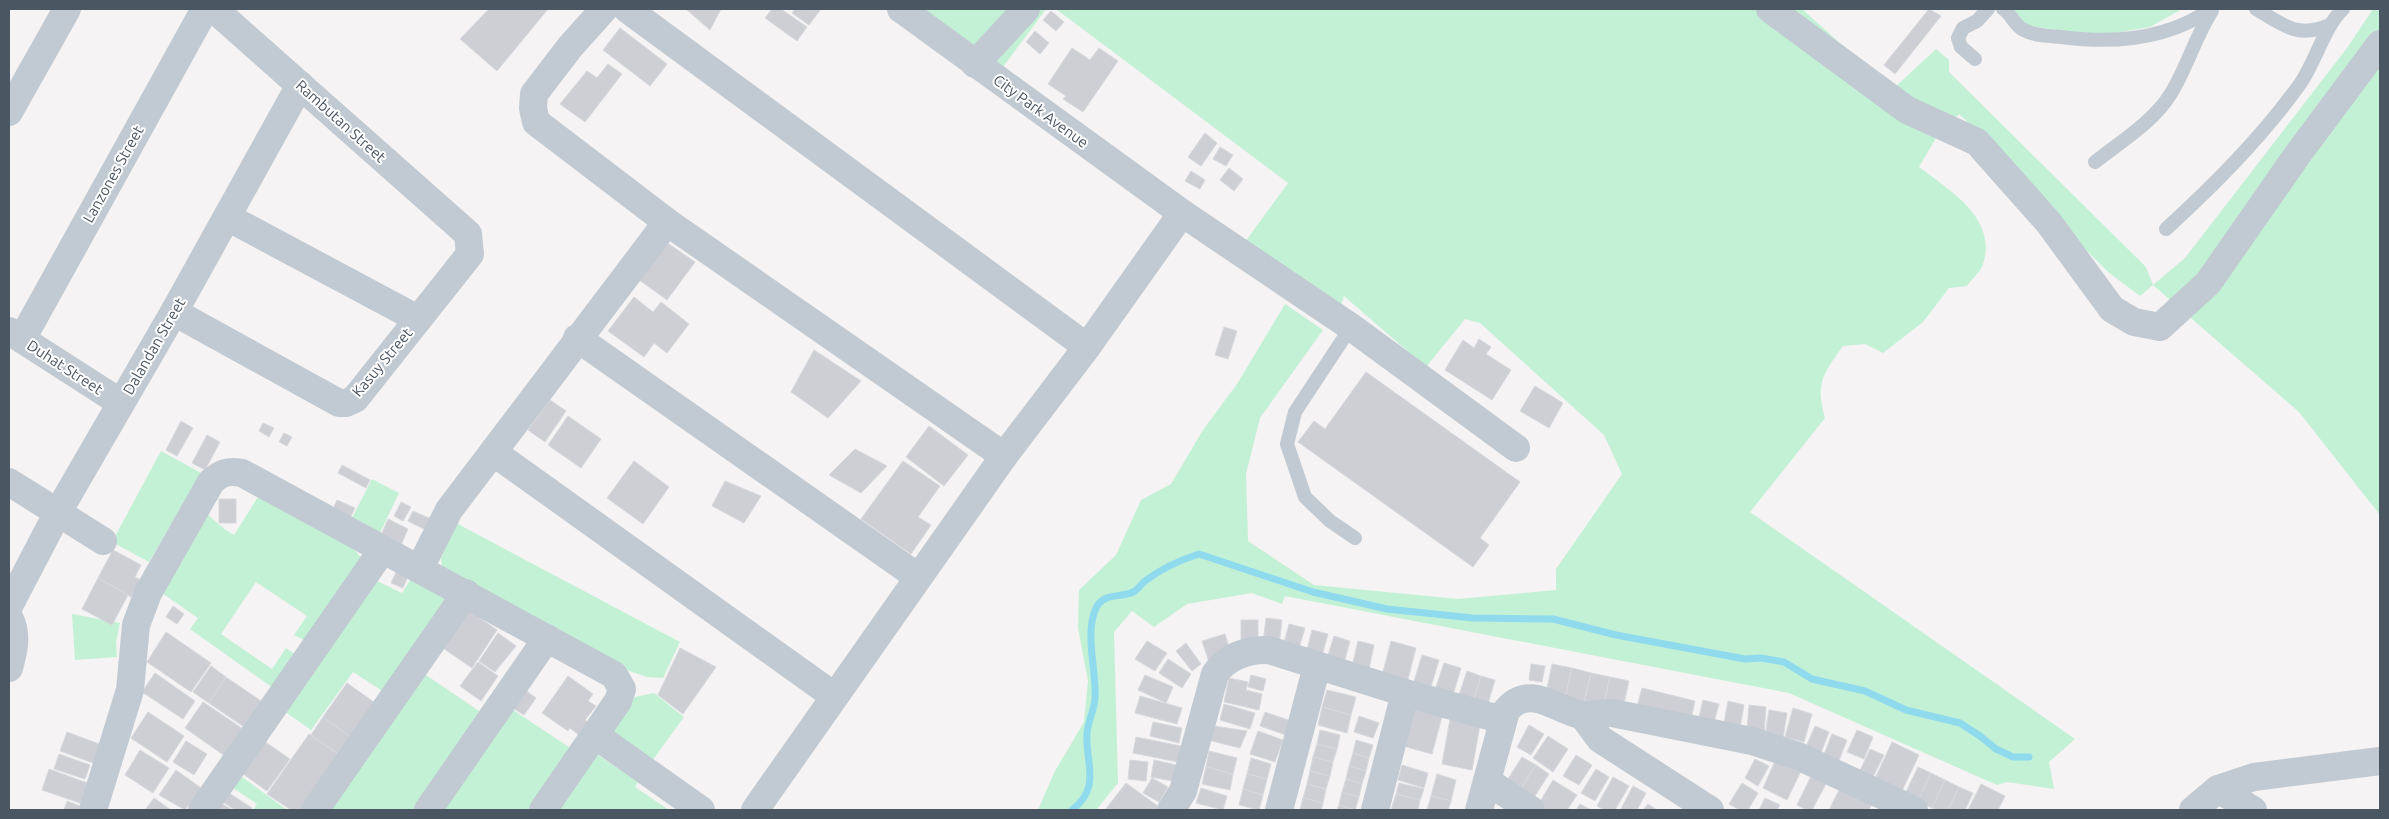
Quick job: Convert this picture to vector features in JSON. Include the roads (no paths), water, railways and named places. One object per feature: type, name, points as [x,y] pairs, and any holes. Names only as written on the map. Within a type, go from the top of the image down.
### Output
[{"type":"street","points":[[9,112],[67,9]]},
{"type":"street","name":"Lanzones Street","points":[[15,335],[205,9]]},
{"type":"street","name":"Rambutan Street","points":[[214,9],[468,234]]},
{"type":"street","points":[[604,9],[534,94],[533,108],[536,122],[667,222],[1004,456]]},
{"type":"street","points":[[628,9],[1087,347]]},
{"type":"street","name":"City Park Avenue","points":[[900,9],[1182,213],[1351,327],[1516,448]]},
{"type":"street","points":[[975,64],[1026,9]]},
{"type":"street","points":[[1770,9],[1907,110],[1977,142],[2049,223],[2112,309],[2134,322],[2160,327],[2208,284],[2298,154],[2380,44]]},
{"type":"street","name":"Dalandan Street","points":[[9,606],[58,512],[228,217],[300,85]]},
{"type":"street","points":[[755,810],[1004,456],[1087,347],[1182,213]]},
{"type":"street","points":[[228,217],[418,319]]},
{"type":"street","points":[[420,568],[449,510],[577,338],[667,222]]},
{"type":"street","name":"Kasuy Street","points":[[174,312],[339,402],[346,403],[355,399],[470,254],[468,234]]},
{"type":"street","name":"Duhat Street","points":[[15,335],[121,403]]},
{"type":"street","points":[[577,338],[918,577]]},
{"type":"street","points":[[493,452],[834,696]]},
{"type":"street","points":[[93,810],[130,690],[133,640],[140,611],[148,593],[211,482],[218,475],[225,472],[242,473],[614,675],[619,681],[621,696],[543,810]]},
{"type":"street","points":[[9,482],[103,541]]},
{"type":"street","points":[[202,810],[383,549]]},
{"type":"street","points":[[315,810],[466,593]]},
{"type":"street","points":[[9,617],[16,639],[9,668]]},
{"type":"street","points":[[428,810],[547,638]]},
{"type":"street","points":[[1171,810],[1183,791],[1211,684],[1219,668],[1241,654],[1262,650],[1503,720]]},
{"type":"street","points":[[1279,810],[1317,666]]},
{"type":"street","points":[[1375,810],[1405,693]]},
{"type":"street","points":[[1479,810],[1503,720],[1510,706],[1521,698],[1528,698],[1554,704],[1583,716],[1600,739],[1710,810]]},
{"type":"street","points":[[1583,716],[1603,712],[1612,713],[1752,741],[1798,756],[1914,810]]},
{"type":"street","points":[[595,734],[701,810]]},
{"type":"street","points":[[2193,810],[2218,790],[2254,778],[2380,761]]},
{"type":"street","points":[[1486,781],[1531,810]]},
{"type":"street","points":[[2218,790],[2253,810]]},
{"type":"lane","points":[[1975,59],[1961,47],[1958,38],[1963,28],[1977,21],[1988,9]]},
{"type":"lane","points":[[2003,9],[2017,25],[2032,34],[2102,40],[2130,39],[2174,30],[2213,9]]},
{"type":"lane","points":[[2095,162],[2156,112],[2170,95],[2200,31],[2213,9]]},
{"type":"lane","points":[[2256,9],[2284,27],[2300,32],[2314,32],[2330,25]]},
{"type":"lane","points":[[2166,229],[2240,158],[2275,118],[2310,70],[2330,25],[2343,9]]},
{"type":"lane","points":[[1351,327],[1295,412],[1287,444],[1305,498],[1330,522],[1355,538]]},
{"type":"waterway","points":[[1072,810],[1087,792],[1089,783],[1087,733],[1095,699],[1091,629],[1096,608],[1099,603],[1108,597],[1133,592],[1145,581],[1164,569],[1199,554],[1313,592],[1387,609],[1473,618],[1553,619],[1616,635],[1745,659],[1761,658],[1784,662],[1812,679],[1865,691],[1906,710],[1960,723],[1996,749],[2013,757],[2029,757]]}]
